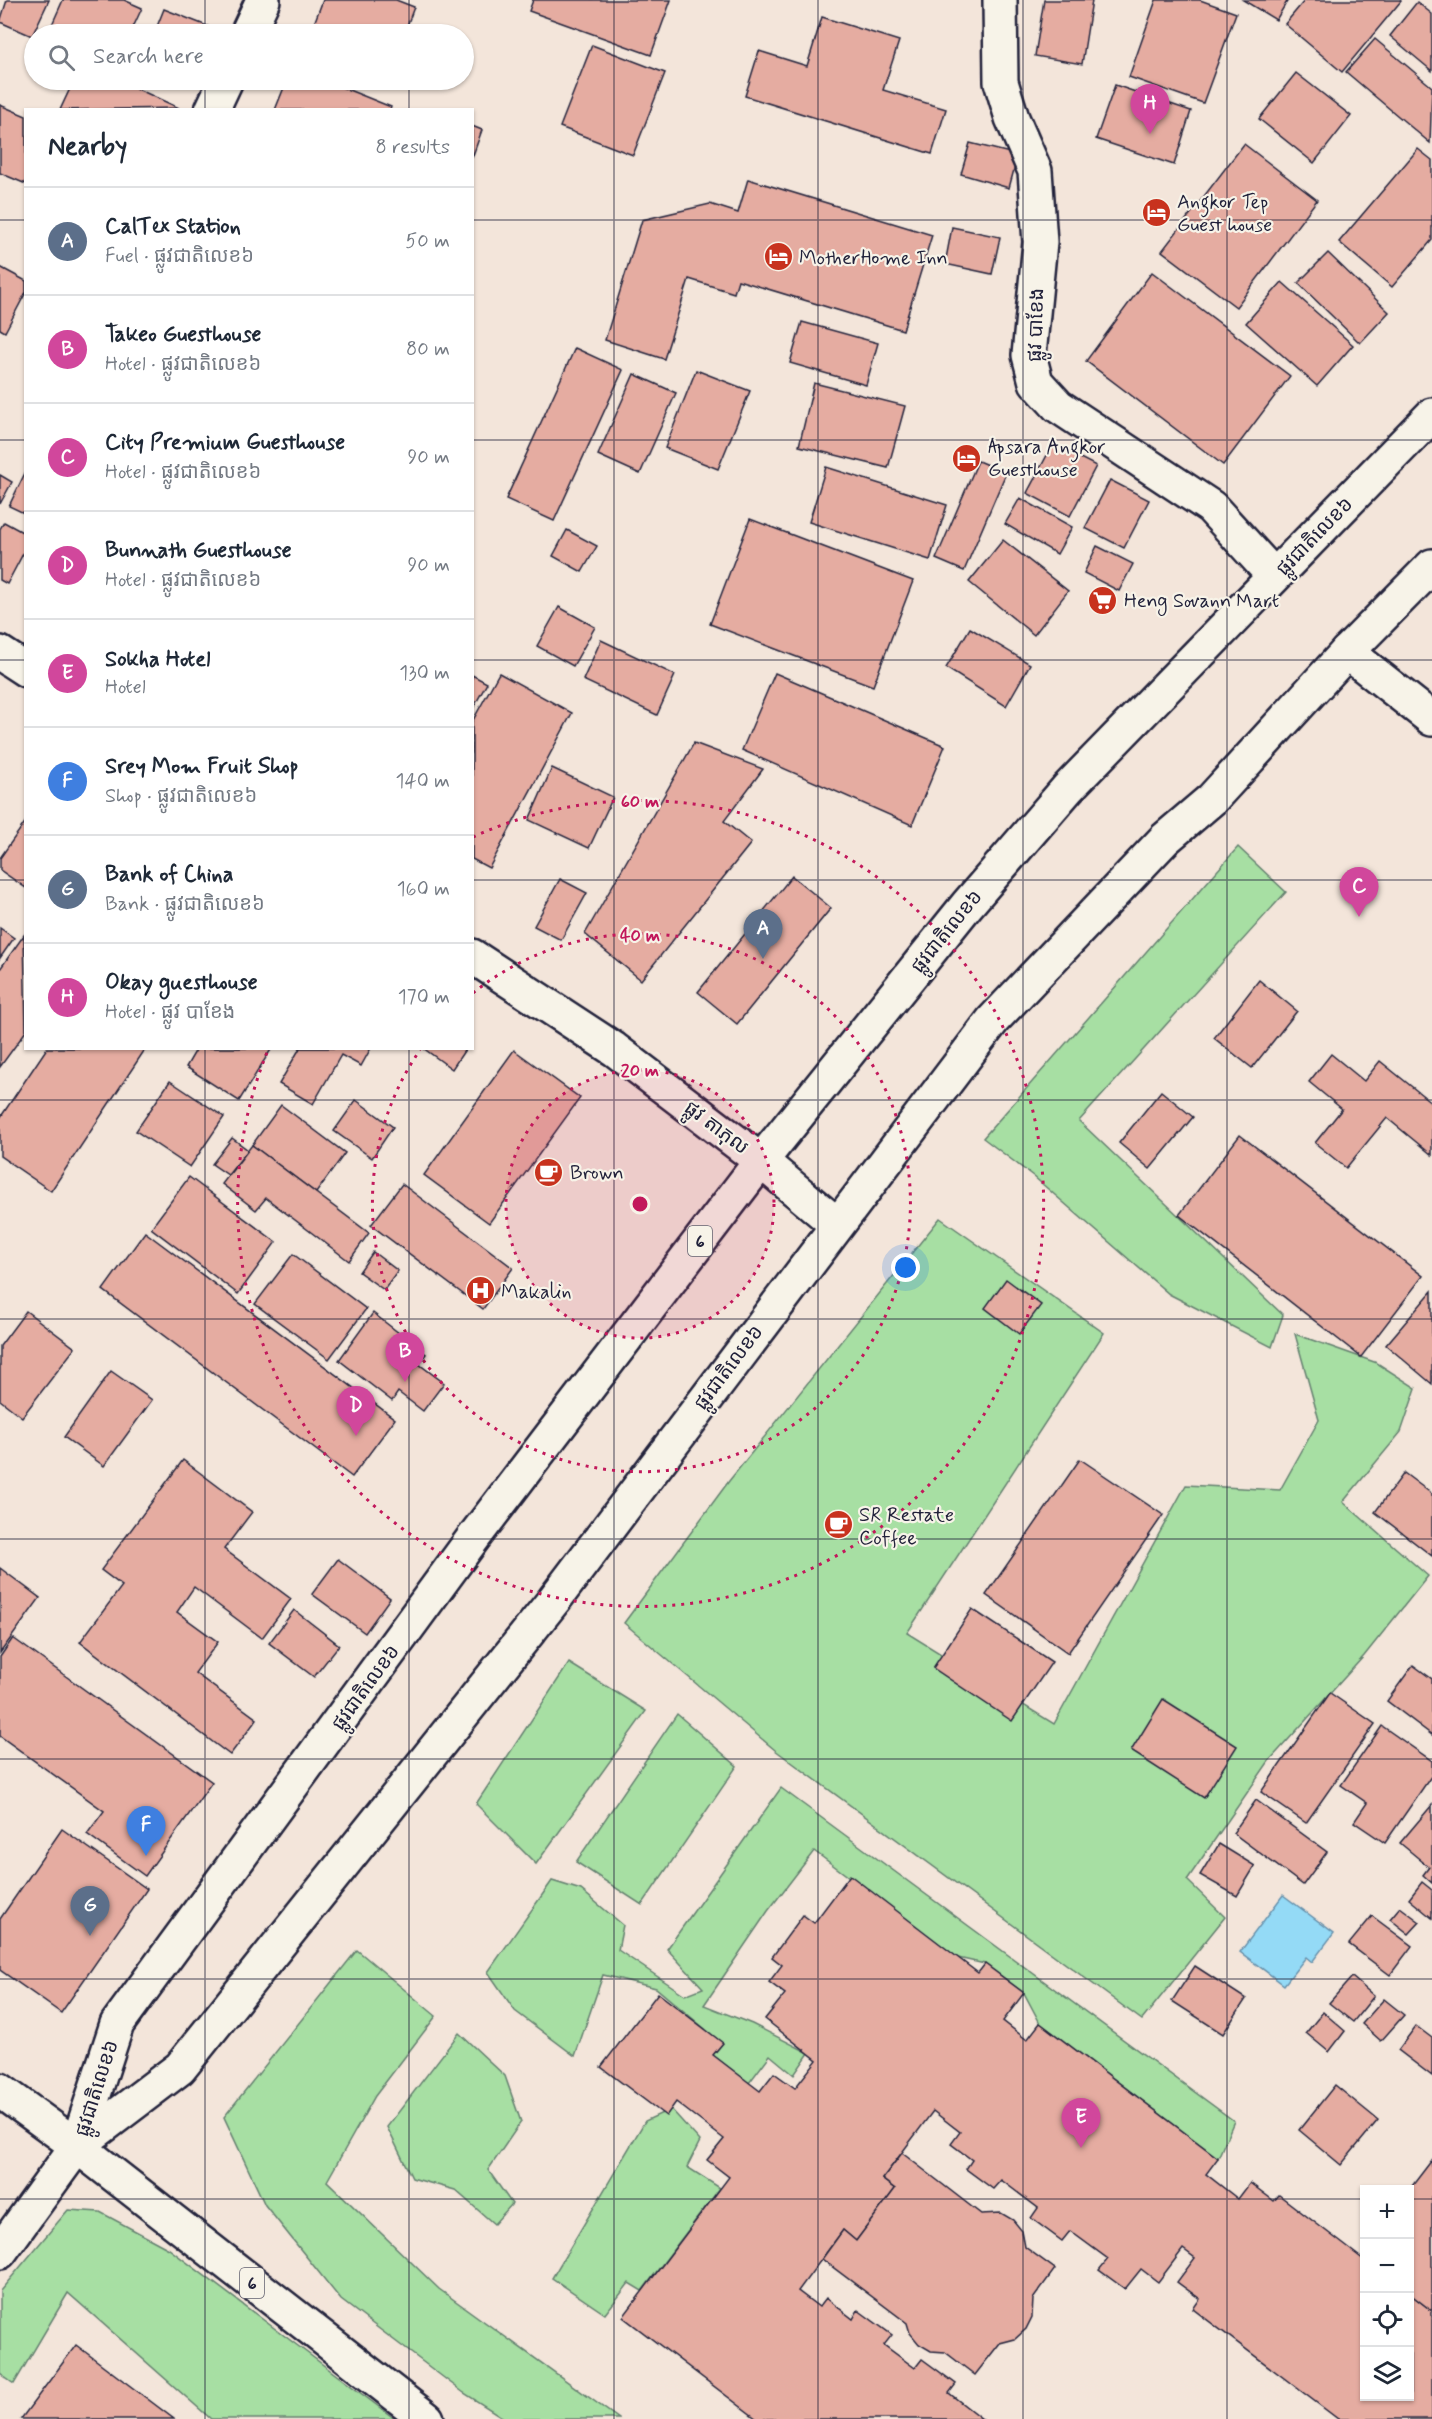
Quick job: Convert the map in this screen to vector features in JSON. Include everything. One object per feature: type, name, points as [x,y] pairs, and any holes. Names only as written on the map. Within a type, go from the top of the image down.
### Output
[{"type":"main road","points":[[252,24],[263,0]]},
{"type":"main road","name":"ផ្លូវ បាខែង","points":[[1000,0],[1001,82],[1012,118],[1035,171],[1040,242],[1029,355],[1036,382],[1058,406],[1211,507],[1274,576]]},
{"type":"main road","points":[[213,108],[221,90]]},
{"type":"main road","name":"ផ្លូវជាតិលេខ៦","points":[[77,2146],[117,2024],[474,1537],[761,1161],[960,914],[1068,788],[1432,415]]},
{"type":"main road","name":"ផ្លូវជាតិលេខ៦","points":[[77,2146],[180,2068],[554,1600],[836,1224],[993,1020],[1165,839],[1212,799],[1347,652],[1432,566]]},
{"type":"main road","points":[[1347,652],[1432,719]]},
{"type":"main road","name":"ផ្លូវ តាភុល","points":[[474,957],[590,1031],[761,1161],[836,1224]]},
{"type":"main road","points":[[0,2090],[77,2146],[0,2252]]},
{"type":"main road","name":"6","points":[[77,2146],[427,2419]]},
{"type":"green space","points":[[1238,847],[1286,892],[1079,1121],[1283,1315],[1272,1347],[1169,1294],[1033,1176],[983,1138]]},
{"type":"green space","points":[[940,1218],[1104,1333],[907,1633],[1054,1724],[1186,1485],[1280,1490],[1319,1420],[1295,1334],[1377,1363],[1416,1388],[1401,1432],[1343,1502],[1428,1576],[1364,1656],[1269,1761],[1187,1880],[1225,1917],[1142,2020],[775,1750],[624,1623],[729,1481]]},
{"type":"green space","points":[[569,1663],[646,1711],[536,1864],[476,1804]]},
{"type":"green space","points":[[677,1714],[737,1766],[642,1905],[576,1862]]},
{"type":"green space","points":[[781,1788],[1234,2121],[1218,2158],[1040,2023],[1024,1993],[985,1964],[958,1958],[814,1851],[768,1911],[704,2005],[752,2024],[809,2053],[794,2075],[770,2055],[749,2083],[713,2055],[705,2029],[656,1988],[603,1975],[575,2056],[515,2011],[488,1972],[552,1881],[581,1890],[623,1925],[618,1950],[685,1995],[703,1988],[667,1949]]},
{"type":"green space","points":[[357,1950],[436,2016],[375,2096],[327,2181],[439,2289],[619,2419],[505,2419],[464,2393],[341,2300],[265,2205],[224,2117]]},
{"type":"green space","points":[[459,2033],[505,2076],[521,2122],[488,2170],[512,2204],[494,2224],[455,2190],[412,2178],[387,2127]]},
{"type":"green space","points":[[671,2109],[700,2141],[687,2167],[720,2188],[642,2291],[629,2283],[605,2314],[552,2278],[645,2121]]},
{"type":"green space","points":[[68,2210],[100,2212],[169,2249],[395,2419],[211,2419],[68,2293],[14,2384],[0,2374],[0,2291]]},
{"type":"water","points":[[1283,1895],[1334,1933],[1312,1962],[1306,1957],[1284,1985],[1240,1952]]},
{"type":"building","points":[[7,0],[49,0],[38,24],[24,24],[24,32],[0,22]]},
{"type":"building","points":[[63,0],[124,0],[142,8],[135,24],[52,24]]},
{"type":"building","points":[[323,0],[396,0],[414,7],[408,24],[314,24]]},
{"type":"building","points":[[533,0],[671,0],[651,55],[529,11]]},
{"type":"building","points":[[1044,0],[1092,0],[1082,64],[1035,56]]},
{"type":"building","points":[[1156,0],[1200,0],[1236,13],[1203,103],[1129,77]]},
{"type":"building","points":[[1243,0],[1288,0],[1276,20]]},
{"type":"building","points":[[1305,0],[1401,1],[1342,72],[1285,24]]},
{"type":"building","points":[[1417,2],[1432,14],[1432,71],[1390,36]]},
{"type":"building","points":[[164,9],[202,24],[158,24]]},
{"type":"building","points":[[822,17],[899,41],[883,90],[946,109],[932,154],[745,96],[759,51],[807,66]]},
{"type":"building","points":[[1375,39],[1432,87],[1430,143],[1346,72]]},
{"type":"building","points":[[592,45],[665,73],[633,155],[560,127]]},
{"type":"building","points":[[1296,73],[1351,116],[1314,163],[1259,119]]},
{"type":"building","points":[[1115,85],[1191,111],[1174,165],[1096,139]]},
{"type":"building","points":[[69,90],[140,90],[179,108],[61,108]]},
{"type":"building","points":[[283,90],[349,90],[391,107],[391,108],[276,108]]},
{"type":"building","points":[[0,105],[24,115],[24,183],[0,173]]},
{"type":"building","points":[[474,127],[482,130],[474,152]]},
{"type":"building","points":[[970,143],[1018,155],[1009,188],[961,174]]},
{"type":"building","points":[[1244,144],[1317,200],[1236,307],[1162,251]]},
{"type":"building","points":[[1418,149],[1432,160],[1432,240],[1392,287],[1339,242]]},
{"type":"building","name":"MotherHome Inn","points":[[748,179],[932,235],[903,330],[738,280],[734,293],[689,279],[664,359],[605,340],[642,220],[710,204],[738,213]]},
{"type":"building","points":[[952,227],[1000,237],[992,274],[945,264]]},
{"type":"building","points":[[1328,253],[1389,312],[1360,343],[1298,283]]},
{"type":"building","points":[[0,267],[24,280],[24,296],[5,332],[0,329]]},
{"type":"building","points":[[1152,272],[1290,376],[1223,465],[1086,361]]},
{"type":"building","points":[[1282,282],[1353,345],[1317,386],[1246,323]]},
{"type":"building","points":[[802,322],[878,343],[866,385],[790,363]]},
{"type":"building","points":[[575,348],[623,370],[554,521],[506,499]]},
{"type":"building","points":[[696,370],[750,391],[718,469],[665,448]]},
{"type":"building","points":[[634,374],[676,393],[640,474],[598,455]]},
{"type":"building","points":[[814,383],[905,406],[888,468],[799,446]]},
{"type":"building","points":[[1053,444],[1096,466],[1070,516],[1027,493]]},
{"type":"building","points":[[978,461],[1006,473],[964,571],[936,559]]},
{"type":"building","points":[[826,467],[947,505],[930,560],[809,522]]},
{"type":"building","points":[[0,475],[12,482],[0,504]]},
{"type":"building","points":[[24,475],[24,513],[9,506]]},
{"type":"building","points":[[1110,480],[1149,500],[1124,548],[1085,528]]},
{"type":"building","points":[[1020,498],[1072,527],[1057,554],[1005,524]]},
{"type":"building","points":[[750,519],[913,581],[873,686],[710,624]]},
{"type":"building","points":[[4,522],[24,533],[24,552],[7,584],[0,580],[0,529]]},
{"type":"building","points":[[567,530],[597,546],[582,572],[553,556]]},
{"type":"building","points":[[1003,540],[1068,591],[1034,635],[969,582]]},
{"type":"building","points":[[1097,546],[1133,564],[1119,591],[1084,573]]},
{"type":"building","points":[[559,607],[595,627],[573,666],[537,646]]},
{"type":"building","points":[[970,628],[1030,664],[1006,706],[946,668]]},
{"type":"building","points":[[601,640],[675,675],[657,715],[583,680]]},
{"type":"building","points":[[499,673],[572,713],[489,868],[474,860],[474,718]]},
{"type":"building","points":[[775,673],[945,746],[912,825],[742,750]]},
{"type":"building","points":[[474,676],[487,683],[474,706]]},
{"type":"building","points":[[694,743],[763,769],[724,821],[751,843],[641,980],[585,934]]},
{"type":"building","points":[[552,768],[613,797],[589,848],[529,820]]},
{"type":"building","points":[[24,824],[24,887],[0,870],[0,858]]},
{"type":"building","points":[[792,876],[831,908],[737,1024],[698,992]]},
{"type":"building","points":[[560,879],[587,893],[561,940],[534,926]]},
{"type":"building","points":[[0,928],[14,938],[0,958]]},
{"type":"building","points":[[24,935],[24,1034],[0,1067],[0,969]]},
{"type":"building","points":[[1259,980],[1297,1011],[1252,1068],[1214,1038]]},
{"type":"building","points":[[46,1050],[145,1050],[51,1191],[0,1156],[0,1118]]},
{"type":"building","points":[[196,1050],[271,1050],[239,1101],[186,1067]]},
{"type":"building","points":[[299,1050],[370,1050],[361,1066],[341,1055],[313,1104],[279,1084]]},
{"type":"building","points":[[426,1050],[465,1050],[452,1069]]},
{"type":"building","points":[[514,1050],[580,1098],[489,1223],[424,1175]]},
{"type":"building","points":[[1331,1054],[1364,1081],[1380,1061],[1432,1103],[1432,1155],[1387,1118],[1346,1168],[1315,1143],[1342,1109],[1309,1082]]},
{"type":"building","points":[[170,1081],[224,1117],[190,1167],[136,1131]]},
{"type":"building","points":[[1161,1091],[1193,1117],[1150,1169],[1119,1143]]},
{"type":"building","points":[[356,1100],[393,1127],[372,1158],[334,1131]]},
{"type":"building","points":[[281,1105],[345,1153],[316,1193],[252,1145]]},
{"type":"building","points":[[1240,1135],[1423,1276],[1361,1357],[1179,1215]]},
{"type":"building","points":[[232,1138],[248,1150],[228,1175],[212,1164]]},
{"type":"building","points":[[252,1145],[369,1233],[349,1261],[266,1198],[256,1210],[222,1184]]},
{"type":"building","points":[[189,1177],[276,1242],[238,1294],[151,1228]]},
{"type":"building","points":[[402,1184],[513,1268],[483,1309],[371,1225]]},
{"type":"building","points":[[145,1232],[395,1419],[352,1477],[103,1290]]},
{"type":"building","points":[[373,1252],[398,1271],[384,1290],[359,1272]]},
{"type":"building","points":[[293,1254],[366,1309],[329,1359],[255,1304]]},
{"type":"building","points":[[1006,1279],[1041,1305],[1019,1334],[985,1308]]},
{"type":"building","points":[[1432,1291],[1432,1384],[1386,1345]]},
{"type":"building","points":[[26,1311],[75,1348],[22,1417],[0,1400],[0,1346]]},
{"type":"building","points":[[373,1313],[426,1354],[419,1364],[444,1383],[423,1411],[398,1392],[392,1401],[339,1360]]},
{"type":"building","points":[[111,1371],[152,1400],[104,1466],[64,1437]]},
{"type":"building","points":[[1080,1459],[1163,1515],[1068,1653],[986,1595]]},
{"type":"building","points":[[183,1460],[252,1512],[224,1549],[291,1599],[262,1638],[194,1587],[177,1612],[218,1642],[195,1673],[257,1719],[230,1755],[80,1642],[122,1586],[101,1570]]},
{"type":"building","points":[[1404,1473],[1432,1494],[1432,1556],[1375,1512]]},
{"type":"building","points":[[338,1559],[390,1598],[365,1633],[312,1594]]},
{"type":"building","points":[[0,1568],[40,1598],[0,1653]]},
{"type":"building","points":[[972,1609],[1052,1662],[1012,1721],[933,1668]]},
{"type":"building","points":[[294,1610],[339,1645],[314,1677],[269,1643]]},
{"type":"building","points":[[13,1638],[212,1782],[145,1876],[87,1834],[104,1811],[0,1736],[0,1657]]},
{"type":"building","points":[[1413,1665],[1432,1679],[1432,1735],[1387,1701]]},
{"type":"building","points":[[1330,1693],[1375,1724],[1306,1823],[1261,1792]]},
{"type":"building","points":[[1163,1699],[1237,1746],[1204,1798],[1131,1751]]},
{"type":"building","points":[[1382,1726],[1432,1761],[1432,1775],[1385,1843],[1354,1822],[1367,1803],[1341,1785]]},
{"type":"building","points":[[1256,1800],[1327,1852],[1303,1885],[1233,1833]]},
{"type":"building","points":[[1432,1805],[1432,1883],[1423,1875],[1429,1867],[1400,1843]]},
{"type":"building","points":[[62,1829],[147,1889],[61,2013],[0,1970],[0,1919]]},
{"type":"building","points":[[1219,1844],[1255,1866],[1237,1896],[1200,1875]]},
{"type":"building","points":[[850,1875],[978,1973],[985,1964],[1024,1993],[1003,2021],[1027,2040],[1040,2023],[1218,2158],[1206,2174],[1238,2199],[1250,2183],[1274,2201],[1279,2195],[1360,2257],[1360,2401],[1414,2401],[1414,2297],[1432,2311],[1432,2419],[1338,2419],[1193,2309],[1200,2299],[1177,2282],[1195,2258],[1183,2249],[1158,2282],[1141,2269],[1125,2289],[1099,2270],[1108,2259],[1070,2231],[1062,2241],[1031,2218],[1038,2208],[1001,2180],[993,2189],[966,2169],[972,2160],[951,2144],[960,2132],[933,2111],[882,2179],[895,2189],[856,2241],[843,2230],[798,2291],[819,2307],[826,2298],[853,2319],[858,2310],[892,2335],[884,2345],[915,2368],[922,2359],[956,2384],[949,2393],[982,2419],[757,2419],[623,2317],[729,2177],[707,2160],[724,2139],[676,2102],[666,2116],[601,2067],[658,1993],[723,2043],[713,2055],[760,2091],[774,2073],[795,2088],[817,2060],[765,2019],[785,1994],[769,1982],[782,1965],[772,1957],[803,1915],[814,1923]]},
{"type":"building","points":[[1422,1882],[1432,1890],[1432,1918],[1409,1899]]},
{"type":"building","points":[[1400,1907],[1420,1922],[1409,1934],[1390,1919]]},
{"type":"building","points":[[1372,1916],[1412,1946],[1390,1975],[1349,1944]]},
{"type":"building","points":[[1195,1966],[1246,1999],[1223,2034],[1172,2001]]},
{"type":"building","points":[[1352,1977],[1374,1996],[1353,2022],[1329,2003]]},
{"type":"building","points":[[1384,1999],[1404,2015],[1381,2041],[1362,2024]]},
{"type":"building","points":[[1323,2012],[1345,2031],[1329,2052],[1306,2033]]},
{"type":"building","points":[[1416,2026],[1432,2038],[1432,2076],[1398,2050]]},
{"type":"building","points":[[1335,2085],[1378,2120],[1341,2165],[1299,2130]]},
{"type":"building","points":[[902,2153],[981,2214],[1001,2213],[1013,2220],[1022,2231],[1025,2247],[1055,2269],[1033,2299],[1032,2317],[1026,2329],[1015,2339],[1000,2343],[975,2375],[945,2352],[931,2351],[919,2344],[910,2333],[907,2323],[822,2259],[843,2230],[856,2241],[895,2189],[882,2179]]},
{"type":"building","points":[[1432,2160],[1432,2311],[1414,2297],[1413,2185]]},
{"type":"building","points":[[76,2345],[174,2419],[21,2419]]},
{"type":"place","name":"Okay guesthouse","points":[[1150,134]]},
{"type":"place","name":"Angkor Tep Guest house","points":[[1156,212]]},
{"type":"place","name":"MotherHome Inn","points":[[778,257]]},
{"type":"place","name":"Apsara Angkor Guesthouse","points":[[967,458]]},
{"type":"place","name":"Heng Sovann Mart","points":[[1103,600]]},
{"type":"place","name":"City Premium Guesthouse","points":[[1359,917]]},
{"type":"place","name":"CalTex Station","points":[[763,959]]},
{"type":"place","name":"Brown","points":[[549,1172]]},
{"type":"place","name":"Makalin","points":[[480,1291]]},
{"type":"place","name":"Takeo Guesthouse","points":[[405,1382]]},
{"type":"place","name":"Bunnath Guesthouse","points":[[356,1436]]},
{"type":"place","name":"SR Restate Coffee","points":[[838,1525]]},
{"type":"place","name":"Srey Mom Fruit Shop","points":[[146,1856]]},
{"type":"place","name":"Bank of China","points":[[90,1936]]},
{"type":"place","name":"Sokha Hotel","points":[[1081,2148]]}]
